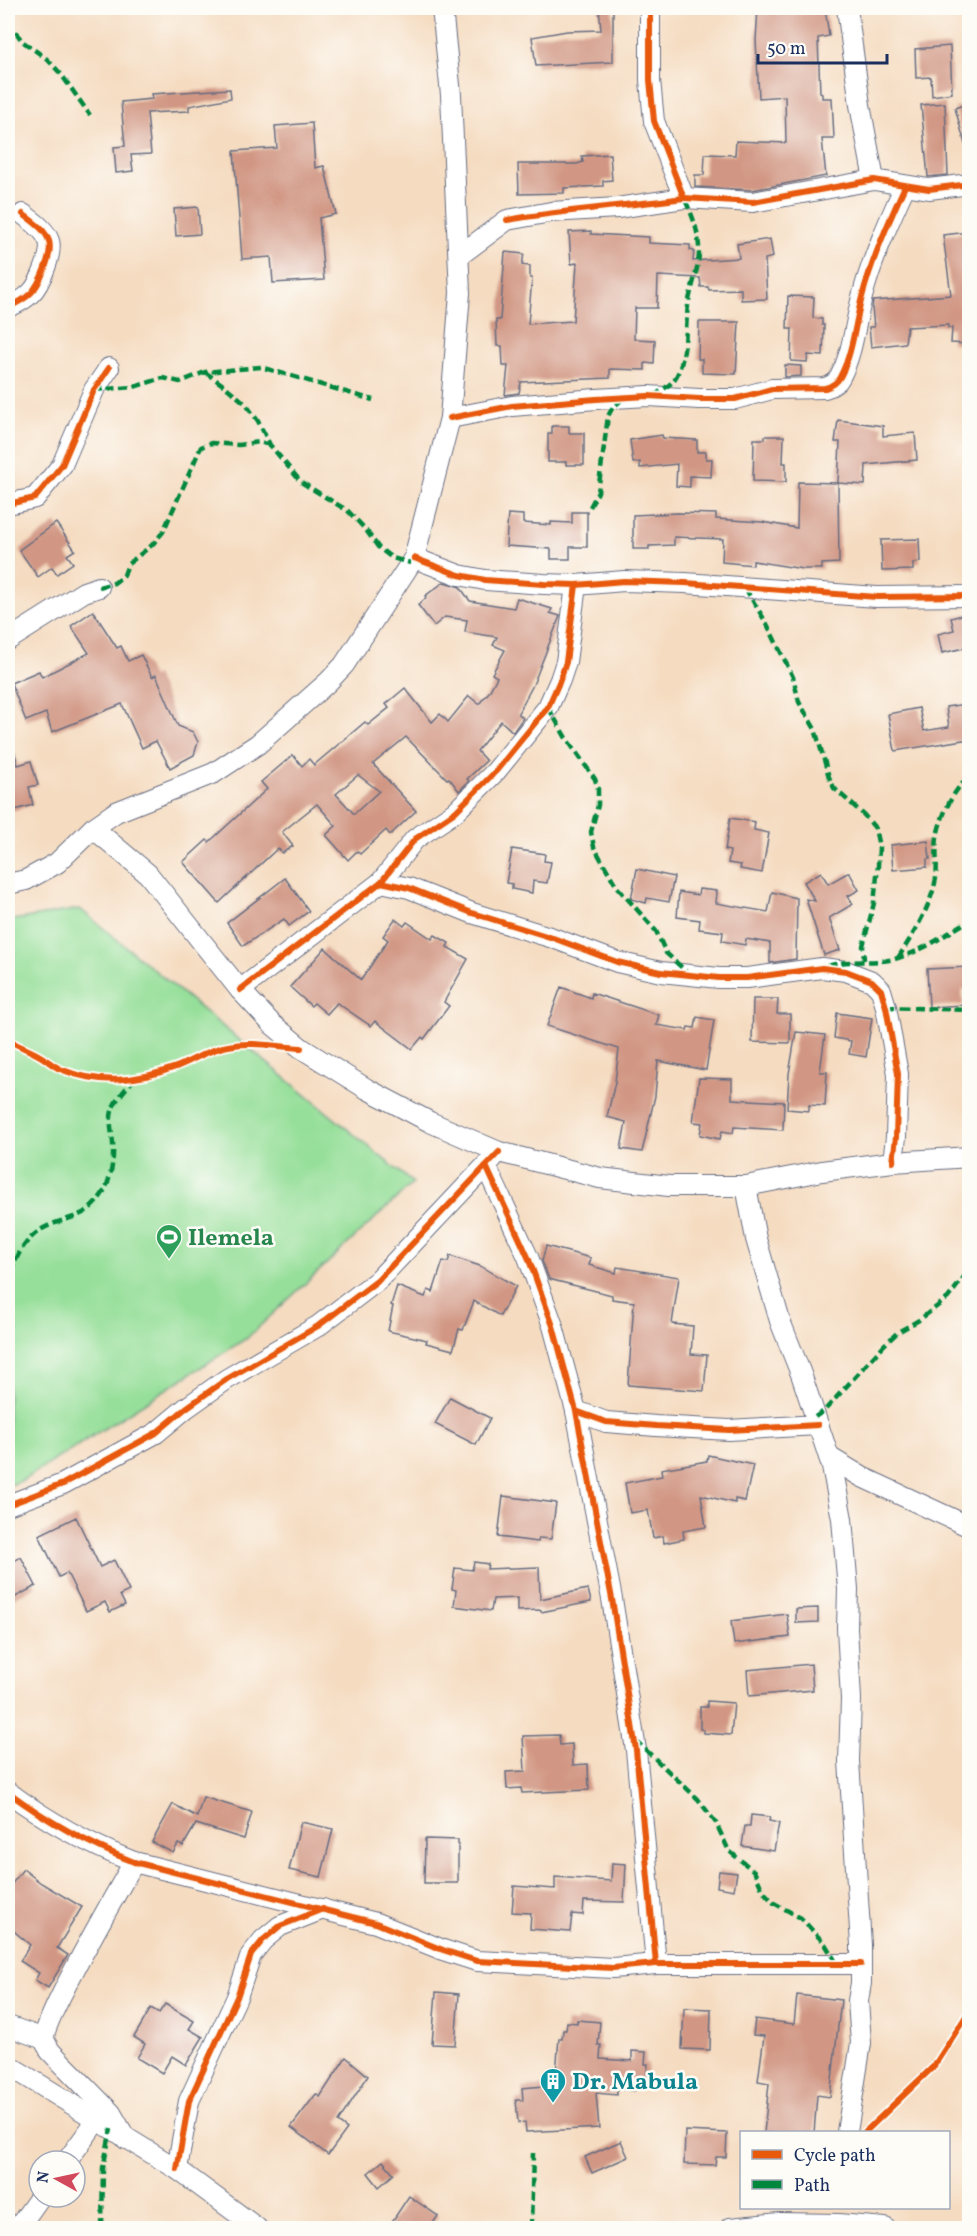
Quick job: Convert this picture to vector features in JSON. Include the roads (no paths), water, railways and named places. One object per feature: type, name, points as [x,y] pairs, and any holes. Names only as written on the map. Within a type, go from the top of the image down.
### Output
[{"type":"street","points":[[8,884],[26,880],[57,863],[93,828],[117,812],[214,772],[258,744],[344,665],[414,558],[450,418],[460,293],[451,95],[442,8]]},
{"type":"street","points":[[650,8],[650,80],[654,121],[684,198]]},
{"type":"street","points":[[848,8],[860,105],[874,180]]},
{"type":"street","points":[[460,255],[507,220],[551,212],[616,208],[684,198],[753,202],[874,180],[929,189],[969,184]]},
{"type":"street","points":[[450,418],[512,406],[648,396],[735,399],[772,389],[825,388],[833,385],[840,379],[853,340],[862,296],[891,216],[906,186]]},
{"type":"street","points":[[8,308],[31,293],[41,278],[48,255],[50,242],[44,232],[23,214]]},
{"type":"street","points":[[8,504],[35,498],[62,465],[89,400],[109,368]]},
{"type":"street","points":[[414,558],[450,572],[485,580],[576,585],[624,581],[877,597],[969,596]]},
{"type":"street","points":[[240,990],[381,882],[415,839],[455,812],[489,778],[548,707],[566,662],[576,585]]},
{"type":"street","points":[[8,640],[84,592],[99,587]]},
{"type":"street","points":[[93,828],[148,874],[240,990],[272,1024],[301,1048],[348,1077],[492,1159],[600,1178],[669,1186],[746,1186],[822,1171],[893,1162],[969,1157]]},
{"type":"street","points":[[381,882],[410,888],[472,913],[553,938],[617,962],[661,972],[718,978],[747,978],[822,968],[846,971],[872,981],[881,990],[886,1007],[898,1074],[893,1162]]},
{"type":"street","points":[[492,1159],[553,1326],[576,1411],[612,1599],[635,1740],[656,1964]]},
{"type":"street","points":[[8,1505],[63,1484],[156,1433],[227,1379],[318,1326],[377,1281],[492,1159]]},
{"type":"street","points":[[746,1186],[756,1239],[780,1321],[829,1457],[842,1519],[848,1589],[847,1628],[851,1700],[849,1761],[861,1964],[858,2001],[861,2043],[847,2131]]},
{"type":"street","points":[[576,1411],[606,1422],[729,1430],[818,1425]]},
{"type":"street","points":[[581,1441],[606,1422]]},
{"type":"street","points":[[829,1457],[862,1477],[969,1527]]},
{"type":"street","points":[[8,1792],[64,1830],[134,1862],[376,1923],[442,1950],[477,1961],[613,1968],[656,1964],[861,1964]]},
{"type":"street","points":[[126,2139],[111,2113],[50,2051],[44,2039],[63,1993],[134,1862]]},
{"type":"street","points":[[177,2169],[189,2101],[237,1997],[251,1955],[263,1940],[280,1926],[323,1909]]},
{"type":"street","points":[[8,2026],[44,2039]]},
{"type":"street","points":[[8,2065],[177,2169],[256,2229]]},
{"type":"street","points":[[76,2149],[97,2120]]},
{"type":"street","points":[[18,2229],[32,2209]]},
{"type":"street","points":[[730,2229],[839,2216],[885,2229]]},
{"type":"place","name":"Ilemela","points":[[169,1260]]},
{"type":"place","name":"Dr. Mabula","points":[[553,2104]]}]
